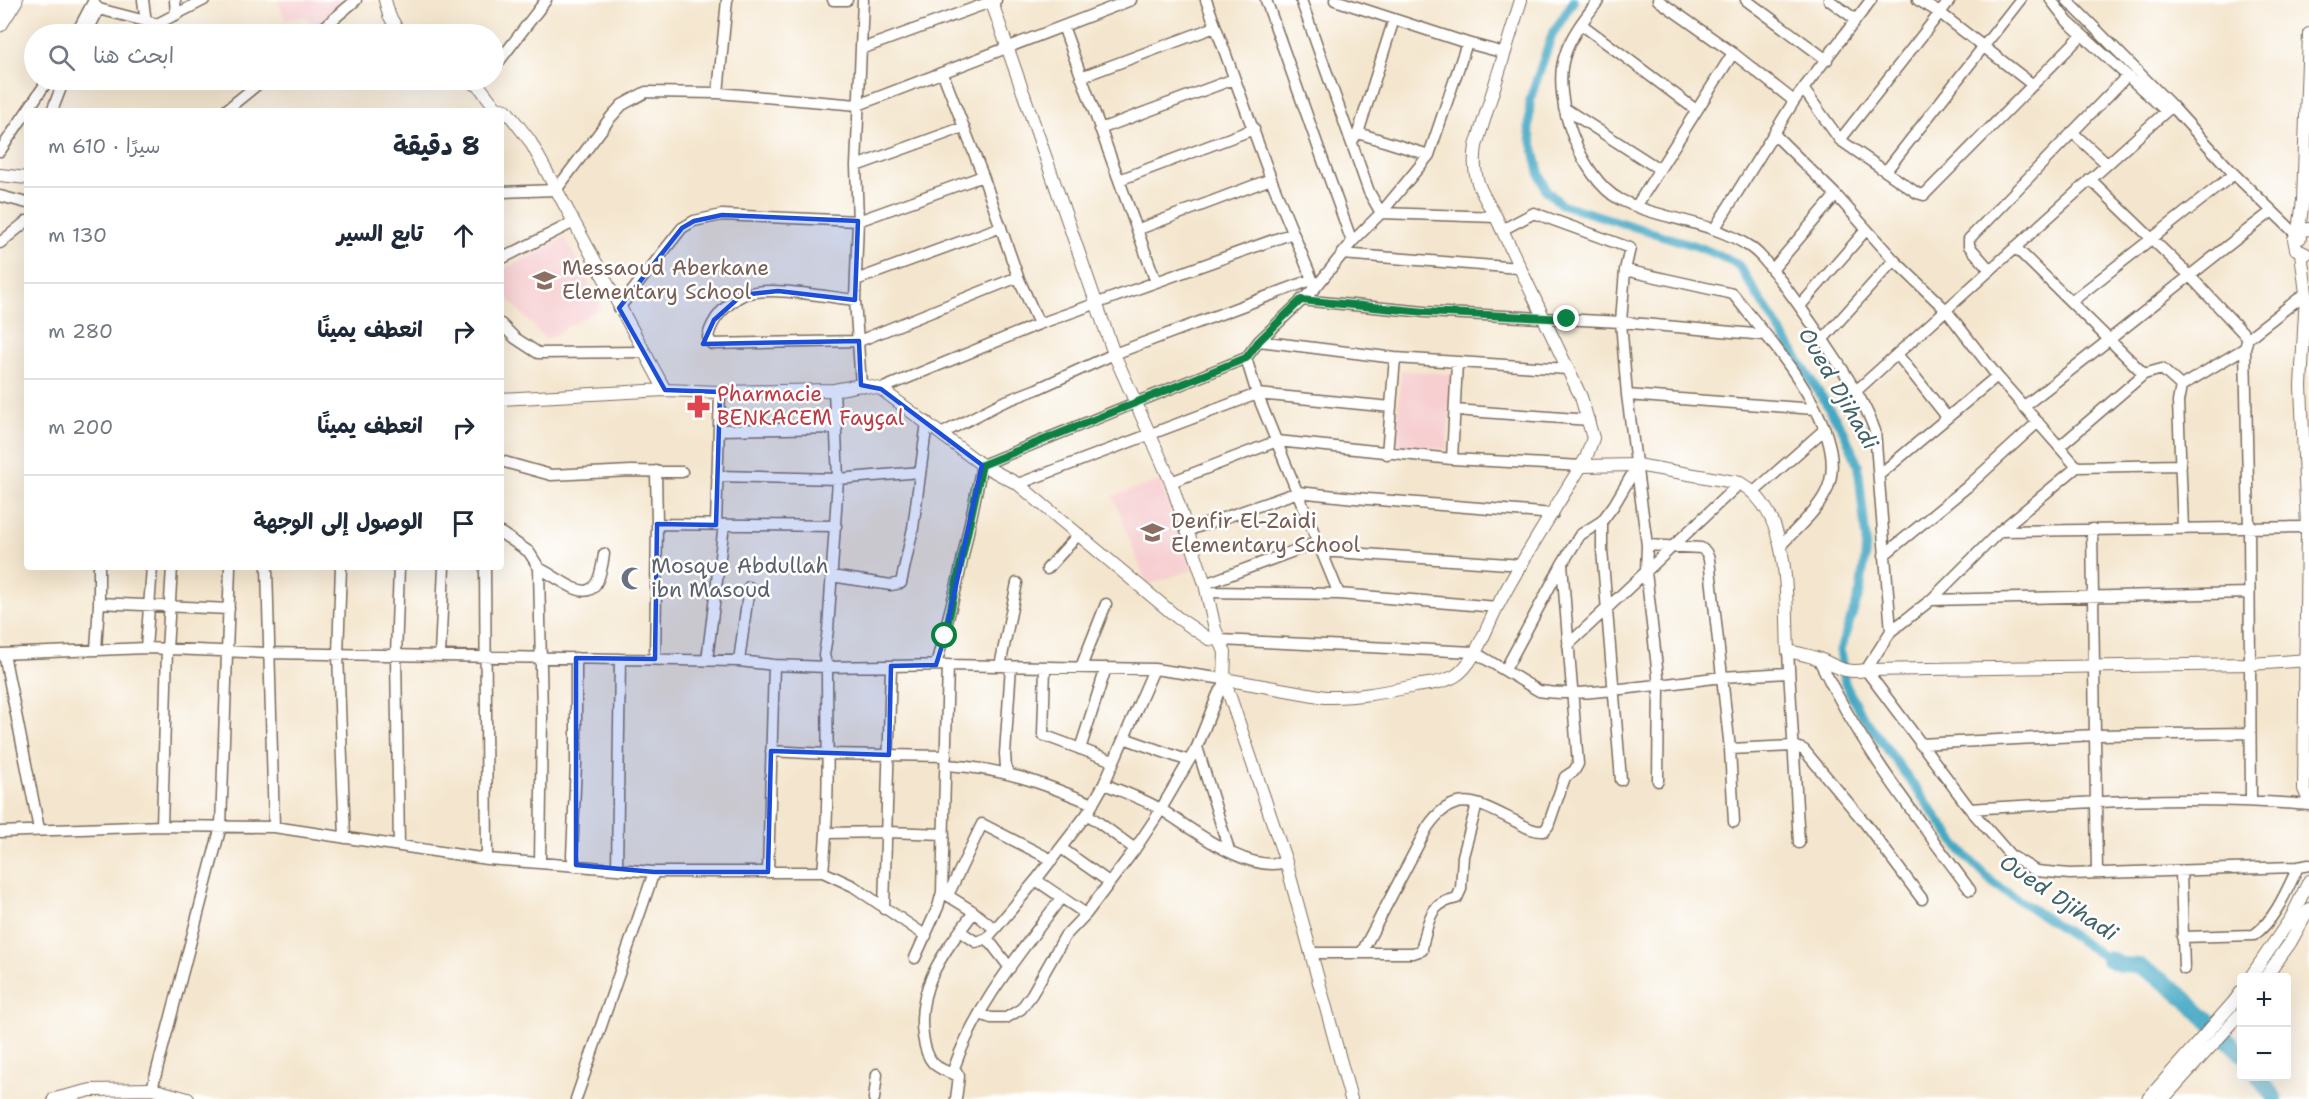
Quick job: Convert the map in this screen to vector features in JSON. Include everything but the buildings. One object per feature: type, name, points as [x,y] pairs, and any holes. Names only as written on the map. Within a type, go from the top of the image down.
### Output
[{"type":"main road","points":[[0,24],[15,0]]},
{"type":"street","points":[[143,0],[146,22]]},
{"type":"street","points":[[175,0],[176,15]]},
{"type":"street","points":[[95,4],[157,24],[204,0]]},
{"type":"street","points":[[328,24],[356,0]]},
{"type":"street","points":[[385,0],[394,24]]},
{"type":"street","points":[[504,55],[546,0]]},
{"type":"street","points":[[718,93],[727,0]]},
{"type":"street","points":[[833,0],[847,0]]},
{"type":"street","points":[[861,385],[855,300],[858,221],[856,166],[863,0]]},
{"type":"street","points":[[556,190],[611,117],[622,105],[639,94],[646,92],[718,93],[858,105],[1131,0]]},
{"type":"street","points":[[1206,0],[1271,179],[1313,283]]},
{"type":"street","points":[[1266,0],[1352,242]]},
{"type":"street","points":[[1301,0],[1317,50],[1355,137],[1369,192],[1381,213]]},
{"type":"street","points":[[1335,0],[1505,53]]},
{"type":"street","points":[[39,829],[2,654],[146,648],[396,656],[541,656],[707,660],[827,667],[948,665],[1154,669],[1325,696],[1366,695],[1442,681],[1462,670],[1582,466],[1593,438],[1581,397],[1496,217],[1481,192],[1473,162],[1521,0]]},
{"type":"street","points":[[1599,0],[1574,34],[1564,58],[1561,90],[1564,108],[1578,151],[1593,175],[1608,191],[1654,212],[1715,228],[1748,245],[1772,270],[1823,339],[1856,391],[1875,431],[1891,631]]},
{"type":"street","points":[[1658,0],[1733,53],[1794,101]]},
{"type":"street","points":[[1746,0],[1827,60]]},
{"type":"street","points":[[1829,0],[1855,20]]},
{"type":"street","points":[[1715,228],[1794,101],[1871,0]]},
{"type":"street","points":[[1918,0],[1940,13],[2033,85]]},
{"type":"street","points":[[1840,140],[1950,0]]},
{"type":"street","points":[[1886,171],[2020,0]]},
{"type":"street","points":[[2051,0],[2068,22],[2082,35],[2127,76],[2169,109]]},
{"type":"street","points":[[2067,0],[2169,109],[2271,212],[2303,233]]},
{"type":"street","points":[[861,49],[993,1],[1114,354],[1171,482],[1206,588],[1215,629],[1225,652],[1225,681],[1286,862],[1351,1099]]},
{"type":"street","points":[[82,24],[95,4]]},
{"type":"street","points":[[89,24],[95,4]]},
{"type":"street","points":[[1355,137],[1394,19]]},
{"type":"street","points":[[1581,24],[1696,110]]},
{"type":"street","points":[[1063,26],[1156,282]]},
{"type":"street","points":[[1080,77],[1215,27]]},
{"type":"street","points":[[2303,233],[2309,34]]},
{"type":"street","points":[[1804,90],[1840,140],[1917,193],[1926,193],[2082,35]]},
{"type":"street","points":[[982,465],[1246,358],[1259,341],[1301,300],[1313,283],[1381,213],[1429,155],[1467,43]]},
{"type":"street","points":[[1636,205],[1733,53]]},
{"type":"street","points":[[943,74],[983,176],[1018,277],[1039,324]]},
{"type":"street","points":[[1990,270],[1969,246],[1969,239],[2127,76]]},
{"type":"street","points":[[1100,129],[1234,79]]},
{"type":"street","points":[[29,108],[41,90]]},
{"type":"street","points":[[53,108],[60,90]]},
{"type":"street","points":[[229,108],[251,90]]},
{"type":"street","points":[[485,90],[494,108]]},
{"type":"street","points":[[1564,108],[1659,169]]},
{"type":"street","points":[[1856,391],[2169,109]]},
{"type":"street","points":[[504,110],[530,141],[665,390]]},
{"type":"street","points":[[0,151],[24,116]]},
{"type":"street","points":[[856,166],[964,127]]},
{"type":"street","points":[[1119,180],[1254,129]]},
{"type":"street","points":[[2073,132],[2107,164]]},
{"type":"street","points":[[1774,134],[1836,195],[1894,260],[1946,310],[1997,376],[2077,467]]},
{"type":"street","points":[[1355,137],[1429,155]]},
{"type":"street","points":[[2071,302],[2234,174]]},
{"type":"street","points":[[0,175],[24,176]]},
{"type":"street","points":[[619,308],[682,228],[694,221],[722,214],[858,221],[983,176]]},
{"type":"street","points":[[1138,229],[1271,179]]},
{"type":"street","points":[[2090,179],[2188,275],[2246,343],[2251,800]]},
{"type":"street","points":[[504,192],[556,190]]},
{"type":"street","points":[[1772,270],[1836,195]]},
{"type":"street","points":[[0,196],[24,202]]},
{"type":"street","points":[[2023,406],[2271,212]]},
{"type":"street","points":[[1381,213],[1496,217]]},
{"type":"street","points":[[1502,230],[1534,213],[1630,248],[1625,270],[1621,321],[1627,395],[1647,545],[1646,572],[1659,686],[1658,781]]},
{"type":"street","points":[[504,257],[574,222]]},
{"type":"street","points":[[0,243],[24,223]]},
{"type":"street","points":[[856,280],[1001,226]]},
{"type":"street","points":[[1800,306],[1866,230]]},
{"type":"street","points":[[881,389],[1039,324],[1293,233]]},
{"type":"street","points":[[2303,233],[2294,239],[2294,242],[2296,249],[2305,254],[2307,660],[2304,789],[2309,801]]},
{"type":"street","points":[[2015,247],[2144,374]]},
{"type":"street","points":[[1341,254],[1519,268]]},
{"type":"street","points":[[1823,339],[1894,260]]},
{"type":"street","points":[[1625,270],[1733,294],[1801,383],[1825,429],[1833,470],[1824,496],[1812,513],[1782,544]]},
{"type":"street","points":[[855,300],[778,291],[749,294],[731,302],[725,308],[714,320],[708,337],[712,344],[859,341],[1018,277]]},
{"type":"street","points":[[941,434],[1001,403],[1038,389],[1114,354],[1313,283]]},
{"type":"street","points":[[2183,528],[2178,402],[2181,386],[2246,343],[2306,293]]},
{"type":"street","points":[[1301,300],[1425,312],[1621,321],[1765,335]]},
{"type":"street","points":[[504,327],[515,338],[538,353],[644,352]]},
{"type":"street","points":[[1259,341],[1395,358],[1567,369]]},
{"type":"street","points":[[1897,354],[1947,417]]},
{"type":"street","points":[[1246,358],[1257,394],[1339,594]]},
{"type":"street","points":[[1387,454],[1395,358]]},
{"type":"street","points":[[1452,459],[1457,363]]},
{"type":"street","points":[[2059,447],[2144,374],[2162,369],[2181,386]]},
{"type":"street","points":[[1879,475],[1997,376]]},
{"type":"street","points":[[504,399],[665,390],[720,392],[834,390],[861,385],[881,389],[982,465],[1018,484],[1178,618],[1209,639],[1474,652],[1539,691],[1573,693],[1659,686],[1722,677],[1788,673]]},
{"type":"street","points":[[823,872],[827,833],[827,667],[824,655],[828,630],[838,479],[834,390]]},
{"type":"street","points":[[707,660],[720,525],[717,476],[720,392]]},
{"type":"street","points":[[1018,484],[1257,394],[1391,407]]},
{"type":"street","points":[[1627,395],[1815,409]]},
{"type":"street","points":[[1455,410],[1589,420]]},
{"type":"street","points":[[831,576],[891,585],[901,583],[913,528],[927,422]]},
{"type":"street","points":[[1884,555],[1967,487],[2038,422]]},
{"type":"street","points":[[719,430],[837,428]]},
{"type":"street","points":[[1755,491],[1825,429]]},
{"type":"street","points":[[1171,482],[1277,441],[1452,459],[1582,466],[1637,465],[1740,483],[1755,491],[1768,511],[1782,544],[1799,843]]},
{"type":"street","points":[[504,461],[551,475],[682,472]]},
{"type":"street","points":[[936,665],[958,580],[982,465]]},
{"type":"street","points":[[1505,670],[1580,535],[1602,521],[1637,465]]},
{"type":"street","points":[[1861,670],[1891,631],[1931,600],[2000,531],[2077,467],[2181,465]]},
{"type":"street","points":[[655,659],[656,471]]},
{"type":"street","points":[[717,476],[838,479],[920,471]]},
{"type":"street","points":[[1568,645],[1676,546],[1740,483]]},
{"type":"street","points":[[1186,531],[1298,492],[1553,514]]},
{"type":"street","points":[[1602,521],[1602,550],[1621,780]]},
{"type":"street","points":[[657,524],[836,526]]},
{"type":"street","points":[[2000,531],[2307,527]]},
{"type":"street","points":[[2092,529],[2097,873]]},
{"type":"street","points":[[1047,568],[1079,534]]},
{"type":"street","points":[[504,535],[529,552],[539,568],[578,589],[589,591],[593,589],[600,579],[604,554]]},
{"type":"street","points":[[1647,545],[1701,548],[1709,559],[1730,749],[1734,822]]},
{"type":"street","points":[[1206,588],[1320,546],[1522,565]]},
{"type":"street","points":[[1362,952],[1436,814],[1446,806],[1456,802],[1477,804],[1532,830],[1544,831],[1548,826],[1565,777],[1574,771],[1578,764],[1562,564]]},
{"type":"street","points":[[539,568],[540,863]]},
{"type":"street","points":[[96,650],[99,570]]},
{"type":"street","points":[[146,648],[152,570]]},
{"type":"street","points":[[162,825],[172,570]]},
{"type":"street","points":[[152,1089],[221,826],[230,570]]},
{"type":"street","points":[[267,570],[274,827]]},
{"type":"street","points":[[341,570],[338,654],[345,838]]},
{"type":"street","points":[[399,570],[396,656],[399,846]]},
{"type":"street","points":[[440,656],[444,570]]},
{"type":"street","points":[[485,570],[487,859]]},
{"type":"street","points":[[1009,773],[1005,754],[1005,666],[1017,583]]},
{"type":"street","points":[[739,661],[749,587]]},
{"type":"street","points":[[1206,588],[1339,594],[1497,607]]},
{"type":"street","points":[[1931,600],[2249,593]]},
{"type":"street","points":[[99,603],[229,609]]},
{"type":"street","points":[[1081,667],[1106,604]]},
{"type":"street","points":[[1788,651],[1818,658],[1832,667],[1861,670],[2251,664],[2307,660]]},
{"type":"street","points":[[576,658],[576,764],[572,856],[576,865]]},
{"type":"street","points":[[1818,658],[1838,700],[1872,755],[1970,890]]},
{"type":"street","points":[[617,869],[620,659]]},
{"type":"street","points":[[768,872],[774,665]]},
{"type":"street","points":[[945,893],[948,665]]},
{"type":"street","points":[[884,909],[891,666]]},
{"type":"street","points":[[1045,668],[1043,735],[1113,760]]},
{"type":"street","points":[[1080,749],[1106,668]]},
{"type":"street","points":[[960,931],[974,942],[980,942],[991,933],[1052,860],[1090,809],[1104,784],[1154,669]]},
{"type":"street","points":[[1861,670],[1970,809],[2010,855],[2028,868],[2044,873],[2097,873],[2181,872],[2303,866]]},
{"type":"street","points":[[981,1014],[991,1018],[1006,1018],[1020,1009],[1032,994],[1065,936],[1086,914],[1135,849],[1161,809],[1197,747],[1225,681]]},
{"type":"street","points":[[1920,744],[2096,735],[2249,733]]},
{"type":"street","points":[[1124,738],[1189,760]]},
{"type":"street","points":[[1730,749],[1794,746],[1804,750],[1865,823],[1922,899]]},
{"type":"street","points":[[1197,747],[1229,850]]},
{"type":"street","points":[[771,751],[889,755],[947,760],[1009,773],[1038,781],[1090,809],[1135,849]]},
{"type":"street","points":[[1104,784],[1161,809],[1204,838],[1252,860],[1269,863],[1286,862]]},
{"type":"street","points":[[1970,809],[2097,801],[2251,800],[2309,805]]},
{"type":"street","points":[[1310,954],[1407,953],[1422,950],[1428,922],[1435,908],[1443,902],[1457,898],[1461,889],[1463,856],[1477,804]]},
{"type":"street","points":[[915,958],[945,893],[982,824],[1052,860]]},
{"type":"street","points":[[0,831],[162,825],[274,827],[487,859],[654,872],[823,872],[853,886],[926,936]]},
{"type":"street","points":[[827,833],[944,834]]},
{"type":"street","points":[[1061,848],[1109,882]]},
{"type":"street","points":[[2182,937],[2254,935],[2262,930],[2303,866]]},
{"type":"street","points":[[576,1099],[654,872]]},
{"type":"street","points":[[2181,872],[2184,969]]},
{"type":"street","points":[[1036,880],[1086,914]]},
{"type":"street","points":[[2253,973],[2287,925],[2309,881]]},
{"type":"street","points":[[945,893],[974,912],[991,933],[1010,968]]},
{"type":"street","points":[[956,1099],[959,1076],[954,1068],[969,1030],[1010,968],[1061,898]]},
{"type":"street","points":[[2269,973],[2290,943],[2309,909]]},
{"type":"street","points":[[959,1076],[935,1067],[928,1057],[921,1017],[928,982],[974,912]]},
{"type":"street","points":[[2148,1099],[2196,1052],[2237,1007]]},
{"type":"street","points":[[2163,1099],[2196,1052]]},
{"type":"street","points":[[874,1099],[877,1074]]},
{"type":"street","points":[[54,1099],[91,1090],[152,1089],[188,1099]]},
{"type":"highlighted area","points":[[722,215],[858,221],[855,300],[778,291],[742,295],[714,320],[703,344],[859,341],[861,385],[881,389],[982,465],[945,636],[936,665],[891,666],[889,755],[771,751],[768,872],[654,872],[576,865],[576,658],[655,659],[657,524],[716,525],[720,392],[665,390],[619,308],[682,228],[694,221]]},
{"type":"shaded area","points":[[278,0],[349,0],[320,24],[313,24],[305,16],[285,21]]},
{"type":"shaded area","name":"Messaoud Aberkane Elementary School","points":[[565,238],[602,307],[546,340],[504,294],[504,268]]},
{"type":"shaded area","points":[[1401,370],[1453,374],[1447,449],[1396,445]]},
{"type":"shaded area","name":"Denfir El-Zaidi Elementary School","points":[[1160,481],[1193,570],[1147,585],[1113,496]]},
{"type":"waterway","name":"Oued Djihadi","points":[[1574,0],[1552,35],[1530,99],[1529,129],[1539,172],[1546,190],[1561,204],[1699,247],[1739,266],[1844,432],[1858,465],[1866,540],[1865,558],[1860,592],[1840,650],[1845,683],[1858,709],[1963,853],[1993,883],[2108,959]]},
{"type":"waterway","name":"Oued Djihadi","points":[[2108,959],[2122,965],[2139,966],[2157,977],[2180,994],[2237,1049]]},
{"type":"waterway","name":"Oued Djihadi","points":[[2262,1081],[2275,1099]]},
{"type":"place","name":"Messaoud Aberkane Elementary School","points":[[544,280]]},
{"type":"place","name":"Pharmacie BENKACEM Fayçal","points":[[699,406]]},
{"type":"place","name":"Denfir El-Zaidi Elementary School","points":[[1153,533]]},
{"type":"place","name":"Mosque Abdullah ibn Masoud","points":[[633,578]]},
{"type":"route","points":[[945,636],[982,465],[1246,358],[1259,341],[1301,300],[1425,312],[1567,319]]}]
